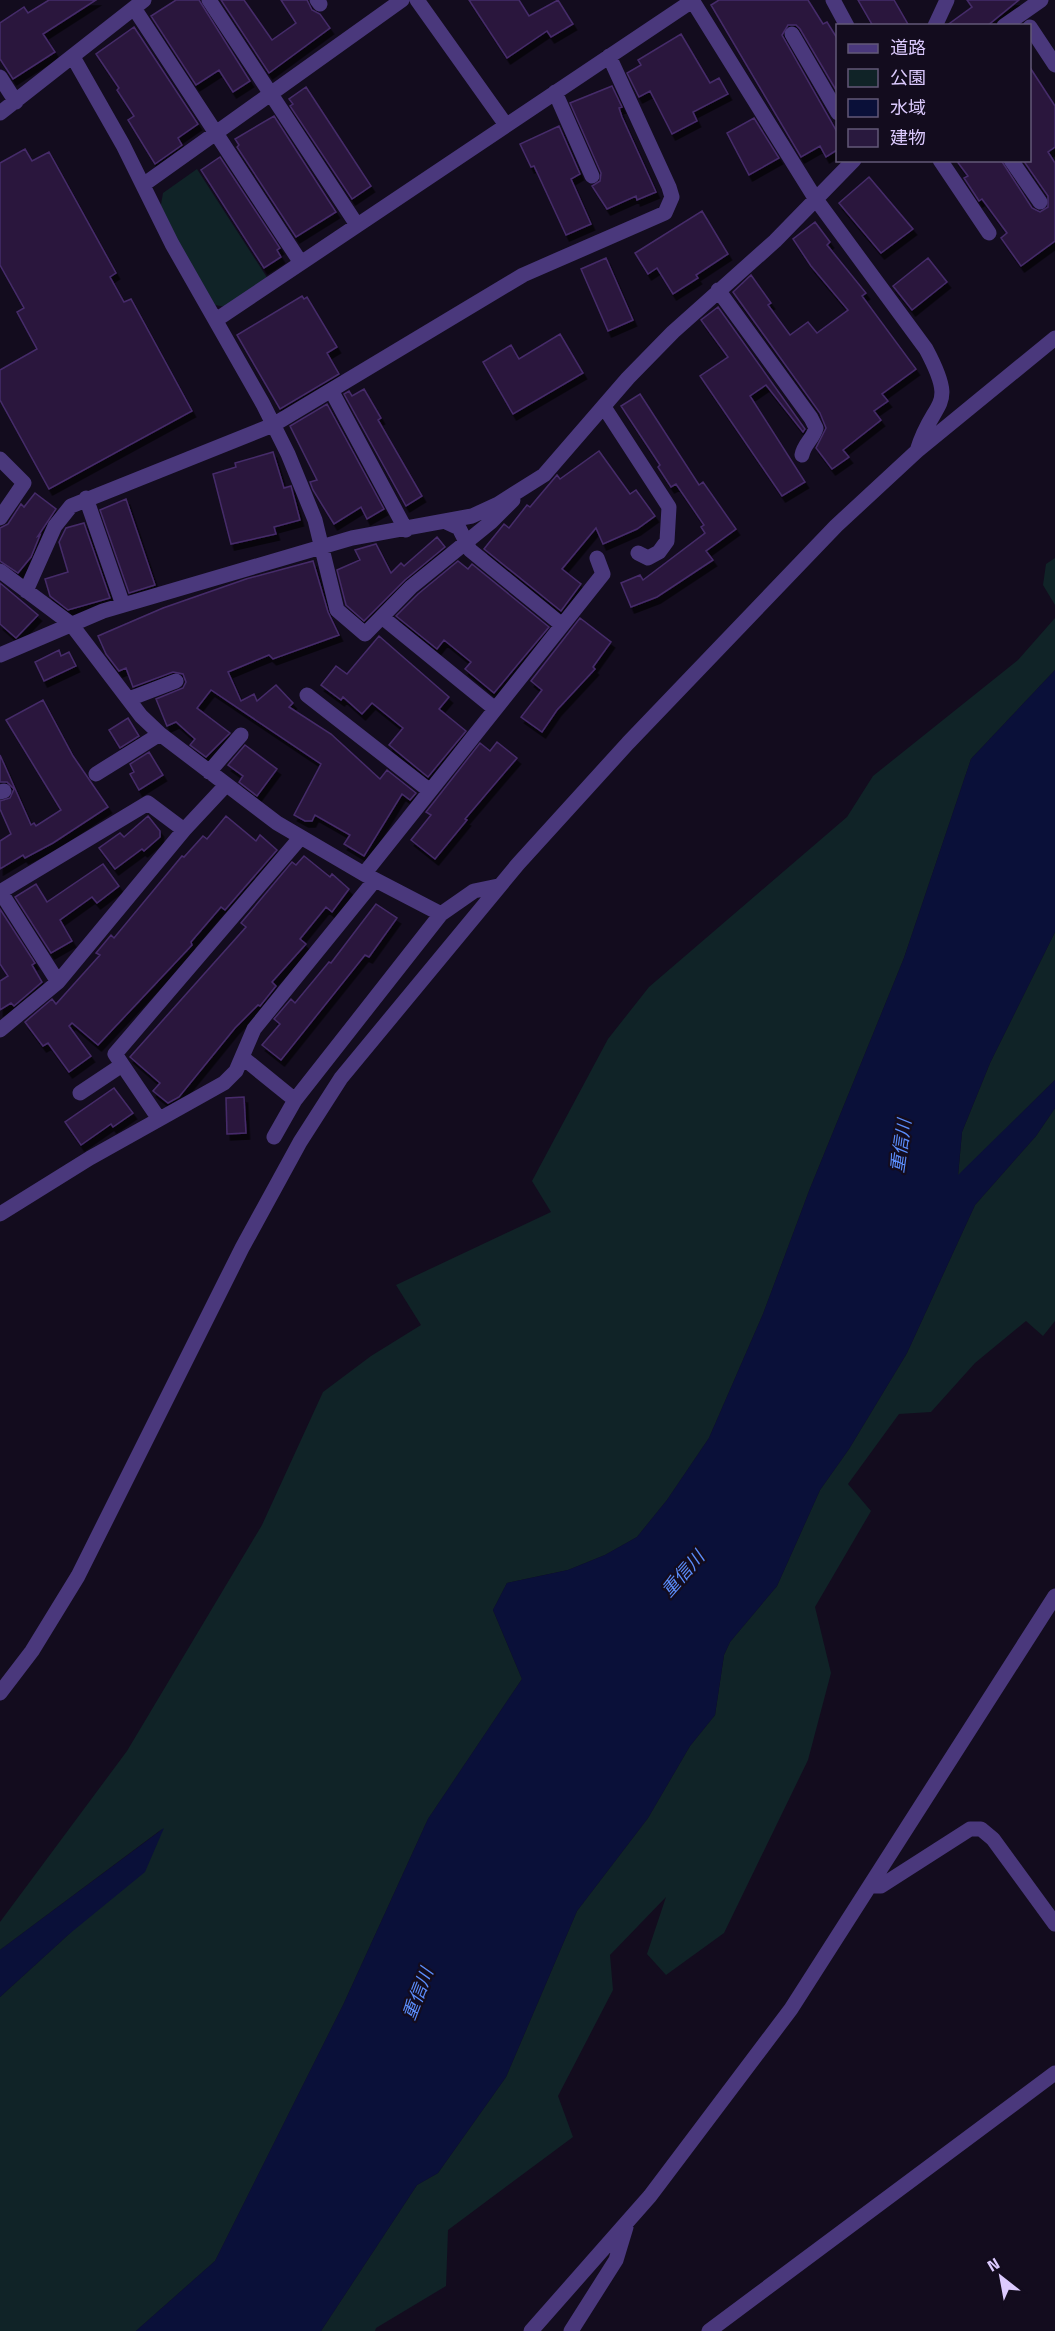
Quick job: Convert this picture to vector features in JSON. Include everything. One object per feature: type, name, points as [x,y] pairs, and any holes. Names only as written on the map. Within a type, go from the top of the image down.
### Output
[{"type":"street","points":[[119,0],[135,8],[301,263]]},
{"type":"street","points":[[209,0],[357,225]]},
{"type":"street","points":[[143,185],[402,0]]},
{"type":"street","points":[[417,0],[506,125]]},
{"type":"street","points":[[833,0],[846,24]]},
{"type":"street","points":[[936,24],[947,0]]},
{"type":"street","points":[[1026,22],[1041,0]]},
{"type":"street","points":[[216,320],[692,1],[815,198],[926,349],[941,381],[943,403],[923,432],[918,451]]},
{"type":"street","points":[[0,113],[135,8]]},
{"type":"street","points":[[1031,29],[1055,65]]},
{"type":"street","points":[[792,34],[836,111]]},
{"type":"street","points":[[26,591],[62,515],[70,506],[273,425],[523,274],[664,213],[672,197],[669,187],[609,56]]},
{"type":"street","points":[[74,57],[172,244],[273,425],[305,492],[337,610],[365,634],[411,588],[503,511],[518,496],[518,490]]},
{"type":"street","points":[[0,77],[16,102]]},
{"type":"street","points":[[555,92],[592,176]]},
{"type":"street","points":[[0,655],[71,624],[123,605],[352,538],[406,530],[472,516],[498,504],[544,475],[666,340],[718,290],[776,241],[852,162]]},
{"type":"street","points":[[941,162],[989,233]]},
{"type":"street","points":[[1012,162],[1040,202]]},
{"type":"street","points":[[718,290],[811,418],[816,428],[813,437],[803,448],[802,455]]},
{"type":"street","points":[[0,1693],[32,1651],[78,1576],[242,1248],[300,1142],[341,1078],[498,886],[628,743],[836,526],[918,451],[1055,338]]},
{"type":"street","points":[[331,390],[406,530]]},
{"type":"street","points":[[604,407],[669,507],[667,541],[659,552],[648,558],[638,553]]},
{"type":"street","points":[[0,518],[24,483],[1,461]]},
{"type":"street","points":[[86,498],[123,605]]},
{"type":"street","points":[[446,522],[459,528],[470,550],[562,625]]},
{"type":"street","points":[[0,1214],[224,1083],[236,1071],[254,1029],[370,877],[430,791],[603,574],[597,558]]},
{"type":"street","points":[[0,571],[71,624],[141,716],[208,772],[301,837],[441,914]]},
{"type":"street","points":[[382,617],[495,709]]},
{"type":"street","points":[[129,699],[176,681]]},
{"type":"street","points":[[307,695],[430,791]]},
{"type":"street","points":[[96,774],[160,734]]},
{"type":"street","points":[[208,772],[241,735]]},
{"type":"street","points":[[0,1030],[58,982],[184,830],[226,785]]},
{"type":"street","points":[[58,982],[0,891],[148,803],[184,830]]},
{"type":"street","points":[[159,1119],[115,1054],[301,837]]},
{"type":"street","points":[[274,1137],[295,1100],[441,914],[474,891],[498,886]]},
{"type":"street","points":[[242,1057],[295,1100]]},
{"type":"street","points":[[80,1093],[122,1065]]},
{"type":"street","points":[[531,2331],[650,2196],[791,2009],[1055,1596]]},
{"type":"street","points":[[870,1886],[881,1886],[970,1829],[981,1830],[993,1839],[1055,1924]]},
{"type":"street","points":[[709,2331],[1055,2073]]},
{"type":"street","points":[[571,2331],[616,2260],[627,2222]]},
{"type":"green space","points":[[197,169],[268,279],[226,307],[215,305],[160,210],[163,193]]},
{"type":"green space","points":[[1055,558],[1055,605],[1043,585],[1046,564]]},
{"type":"green space","points":[[1055,618],[1055,670],[971,759],[904,958],[809,1191],[763,1314],[709,1438],[667,1500],[637,1537],[605,1555],[568,1570],[507,1583],[493,1610],[522,1679],[428,1819],[344,2003],[215,2261],[136,2331],[0,2331],[0,1997],[68,1935],[162,1829],[0,1950],[0,1922],[127,1751],[262,1525],[323,1392],[371,1356],[421,1325],[396,1285],[551,1212],[532,1181],[608,1039],[649,987],[847,817],[873,776],[1018,660]]},
{"type":"green space","points":[[1055,932],[1055,1080],[958,1176],[962,1132],[990,1063]]},
{"type":"green space","points":[[1055,1108],[1055,1321],[1043,1336],[1026,1321],[975,1363],[931,1412],[899,1414],[848,1484],[871,1511],[815,1607],[831,1673],[808,1760],[724,1933],[666,1975],[647,1954],[666,1897],[610,1955],[613,1990],[558,2096],[573,2137],[448,2230],[446,2286],[376,2328],[375,2331],[321,2331],[417,2185],[438,2173],[506,2077],[577,1911],[648,1818],[690,1746],[715,1715],[724,1655],[730,1642],[777,1586],[820,1490],[849,1449],[907,1353],[975,1205],[1036,1136]]},
{"type":"water","name":"重信川","points":[[1055,670],[1055,932],[990,1063],[962,1132],[958,1175],[1055,1080],[1055,1108],[1036,1136],[975,1205],[907,1353],[849,1449],[820,1490],[777,1586],[730,1642],[724,1655],[715,1715],[690,1746],[648,1818],[577,1911],[506,2077],[438,2173],[417,2185],[321,2331],[136,2331],[215,2261],[344,2003],[428,1819],[522,1679],[493,1610],[507,1583],[568,1570],[605,1555],[637,1537],[667,1500],[709,1438],[763,1314],[809,1191],[904,958],[971,759]]},
{"type":"water","points":[[164,1828],[145,1872],[68,1935],[0,1997],[0,1950]]},
{"type":"building","points":[[49,0],[96,0],[43,34],[55,52],[13,79],[0,59],[0,23],[24,7],[28,13]]},
{"type":"building","points":[[176,0],[199,0],[250,81],[233,92],[219,70],[196,85],[151,16]]},
{"type":"building","points":[[221,0],[244,0],[272,40],[296,23],[281,0],[307,0],[312,10],[320,14],[330,28],[269,73]]},
{"type":"building","points":[[469,0],[519,0],[529,16],[558,0],[573,24],[551,37],[547,31],[507,58]]},
{"type":"building","points":[[719,0],[808,0],[823,24],[827,22],[836,36],[836,90],[800,29],[796,25],[788,25],[782,35],[836,130],[836,151],[826,157],[820,146],[801,157],[711,5]]},
{"type":"building","points":[[858,0],[894,0],[908,24],[872,24]]},
{"type":"building","points":[[967,0],[1019,0],[989,24],[949,24],[972,7]]},
{"type":"building","points":[[134,27],[198,124],[178,138],[182,145],[155,164],[128,120],[134,116],[117,90],[119,88],[96,54]]},
{"type":"building","points":[[681,34],[710,83],[719,78],[728,94],[693,112],[697,121],[672,134],[650,91],[639,97],[627,73],[641,65],[638,60]]},
{"type":"building","points":[[1031,69],[1055,106],[1055,147],[1048,152],[1055,163],[1055,241],[1021,266],[1001,238],[1007,233],[982,199],[979,201],[964,178],[968,176],[958,162],[1002,162],[1032,208],[1040,212],[1048,207],[1048,196],[1024,162],[1031,162]]},
{"type":"building","points":[[612,86],[622,107],[619,108],[622,117],[656,192],[637,200],[636,196],[607,209],[592,186],[600,181],[601,173],[570,103]]},
{"type":"building","points":[[306,87],[371,186],[352,199],[290,106],[293,104],[289,99]]},
{"type":"building","points":[[274,116],[336,212],[296,237],[237,147],[239,145],[235,139]]},
{"type":"building","points":[[754,118],[779,158],[749,175],[727,133]]},
{"type":"building","points":[[559,126],[580,174],[571,179],[591,224],[566,235],[534,166],[531,167],[520,144]]},
{"type":"building","points":[[25,149],[32,161],[49,152],[116,273],[110,277],[124,302],[131,299],[192,411],[49,489],[0,400],[0,370],[37,349],[17,312],[24,308],[0,265],[0,163]]},
{"type":"building","points":[[220,157],[280,248],[277,250],[281,257],[264,268],[201,170]]},
{"type":"building","points":[[869,177],[913,229],[881,253],[839,203]]},
{"type":"building","points":[[702,211],[728,254],[696,275],[698,278],[673,294],[657,268],[648,274],[635,253]]},
{"type":"building","points":[[815,222],[830,242],[827,245],[866,293],[862,296],[916,369],[882,394],[888,401],[874,411],[881,420],[843,450],[849,457],[832,469],[816,448],[826,428],[820,413],[733,292],[751,275],[771,303],[768,305],[790,335],[808,322],[817,333],[848,310],[811,266],[793,239]]},
{"type":"building","points":[[606,258],[633,320],[608,331],[581,269]]},
{"type":"building","points":[[928,258],[947,282],[912,310],[893,286]]},
{"type":"building","points":[[302,296],[304,299],[307,297],[337,347],[327,353],[339,374],[280,409],[237,335]]},
{"type":"building","points":[[718,307],[805,429],[803,432],[766,385],[750,396],[805,482],[782,496],[700,376],[728,357],[701,320]]},
{"type":"building","points":[[560,334],[583,373],[513,414],[483,362],[511,345],[519,359]]},
{"type":"building","points":[[364,389],[381,418],[378,420],[422,496],[406,506],[344,394],[349,391],[352,396]]},
{"type":"building","points":[[640,394],[699,485],[703,482],[736,529],[706,551],[713,560],[657,597],[631,607],[621,583],[640,575],[643,580],[705,533],[701,527],[704,525],[676,484],[671,487],[658,467],[660,465],[621,406]]},
{"type":"building","points":[[327,404],[384,509],[367,519],[361,507],[334,524],[313,490],[310,482],[317,480],[290,426]]},
{"type":"building","points":[[599,451],[630,494],[636,490],[655,516],[637,529],[603,544],[596,528],[562,569],[581,584],[561,611],[484,549],[504,524],[509,528],[527,505],[530,507],[557,475],[560,479]]},
{"type":"building","points":[[273,452],[284,488],[291,486],[300,520],[274,527],[276,534],[231,544],[213,474],[236,467],[235,463]]},
{"type":"building","points":[[35,493],[56,509],[38,536],[40,535],[31,557],[18,573],[0,561],[0,528],[8,524],[21,504],[24,507]]},
{"type":"building","points":[[126,499],[155,585],[129,593],[100,510]]},
{"type":"building","points":[[84,523],[110,598],[68,610],[50,596],[45,579],[68,572],[59,542],[66,528]]},
{"type":"building","points":[[437,537],[445,547],[405,580],[364,621],[346,605],[337,570],[360,560],[355,550],[376,544],[391,573],[401,563],[404,566]]},
{"type":"building","points":[[313,561],[328,612],[339,635],[273,659],[269,655],[228,672],[241,701],[254,694],[257,701],[276,685],[293,703],[289,707],[331,734],[380,779],[387,770],[416,793],[410,800],[402,794],[364,856],[344,844],[350,835],[315,815],[312,821],[305,821],[294,815],[321,764],[211,690],[197,708],[230,733],[206,757],[190,745],[195,739],[176,722],[167,726],[156,699],[183,688],[186,682],[183,674],[173,672],[133,687],[126,668],[119,671],[106,654],[98,636],[163,608],[246,579]]},
{"type":"building","points":[[458,561],[468,569],[472,564],[549,627],[494,693],[465,669],[471,662],[444,640],[437,649],[396,616],[418,594]]},
{"type":"building","points":[[0,583],[38,615],[16,638],[0,624]]},
{"type":"building","points":[[580,618],[611,642],[593,667],[595,669],[557,710],[542,732],[521,717],[542,690],[531,681]]},
{"type":"building","points":[[379,636],[449,697],[439,709],[466,731],[428,777],[389,745],[403,728],[372,703],[362,714],[343,697],[341,700],[321,685],[336,666],[347,674]]},
{"type":"building","points":[[59,650],[61,656],[69,652],[76,666],[44,681],[35,662]]},
{"type":"building","points":[[43,700],[73,756],[108,807],[53,843],[25,858],[23,855],[0,869],[0,841],[11,834],[0,809],[0,801],[10,798],[14,789],[7,782],[0,782],[0,755],[31,825],[34,823],[36,826],[61,810],[6,720]]},
{"type":"building","points":[[128,718],[139,736],[120,748],[109,730]]},
{"type":"building","points":[[497,742],[517,758],[465,819],[467,820],[435,859],[411,840],[431,815],[426,812],[480,743],[490,751]]},
{"type":"building","points":[[245,745],[277,769],[257,796],[239,782],[243,776],[228,765]]},
{"type":"building","points":[[149,752],[163,775],[139,790],[130,774],[134,772],[130,764]]},
{"type":"building","points":[[148,816],[160,831],[160,837],[144,851],[142,849],[115,869],[99,848],[120,833],[124,837]]},
{"type":"building","points":[[226,816],[256,841],[260,835],[277,850],[225,910],[221,907],[191,942],[192,945],[98,1045],[72,1023],[69,1026],[91,1056],[69,1072],[48,1043],[43,1046],[25,1022],[52,999],[56,1004],[100,955],[96,953],[111,935],[114,938],[182,856],[184,857],[203,836],[207,839]]},
{"type":"building","points":[[304,856],[330,877],[332,874],[349,889],[332,912],[326,907],[300,939],[306,944],[272,982],[276,986],[260,1006],[258,1005],[235,1028],[179,1097],[168,1103],[153,1091],[160,1083],[130,1057],[246,927],[241,923],[292,862],[296,865]]},
{"type":"building","points":[[103,864],[119,886],[97,903],[92,897],[60,920],[72,941],[51,953],[15,897],[36,884],[47,902]]},
{"type":"building","points":[[376,904],[397,918],[369,957],[365,955],[281,1060],[262,1045],[280,1024],[274,1019],[291,999],[295,1003],[329,962],[331,963]]},
{"type":"building","points":[[0,909],[35,963],[32,965],[42,982],[14,1006],[11,1003],[0,1010],[0,981],[8,976],[0,964]]},
{"type":"building","points":[[114,1088],[133,1113],[113,1127],[111,1124],[81,1145],[65,1122]]},
{"type":"building","points":[[244,1097],[246,1133],[227,1134],[226,1098]]}]
